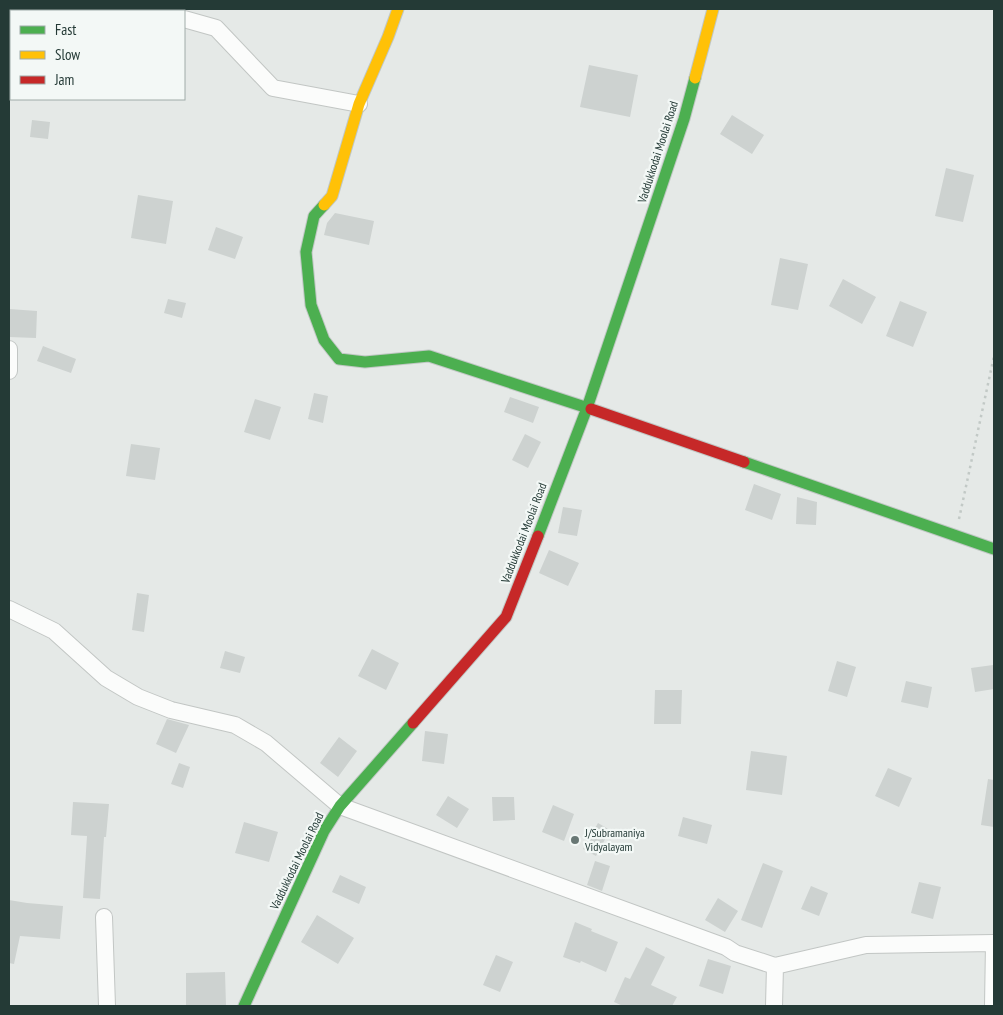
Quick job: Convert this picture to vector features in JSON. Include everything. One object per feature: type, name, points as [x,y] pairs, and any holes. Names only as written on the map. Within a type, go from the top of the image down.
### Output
[{"type":"street","points":[[398,9],[359,104],[332,196],[314,216],[306,252],[310,305],[324,340],[339,359],[365,362],[429,356],[587,408],[994,549]]},
{"type":"street","name":"Vaddukkodai Moolai Road","points":[[244,1006],[324,831],[340,806],[506,617],[587,408],[684,119],[713,9]]},
{"type":"street","points":[[185,19],[216,28],[273,88],[359,104]]},
{"type":"street","points":[[9,350],[9,371]]},
{"type":"street","points":[[9,609],[54,631],[106,678],[138,697],[171,710],[234,725],[266,743],[340,806],[726,947],[735,953],[775,966],[866,945],[994,943],[993,1006]]},
{"type":"street","points":[[104,918],[107,1006]]},
{"type":"street","points":[[774,1006],[775,966]]},
{"type":"path","points":[[955,536],[994,356]]},
{"type":"building","points":[[589,65],[638,75],[630,117],[580,107]]},
{"type":"building","points":[[732,115],[764,135],[752,154],[720,134]]},
{"type":"building","points":[[32,120],[50,122],[48,139],[30,137]]},
{"type":"building","points":[[946,168],[974,175],[963,222],[935,216]]},
{"type":"building","points":[[138,195],[173,201],[166,244],[131,238]]},
{"type":"building","points":[[335,213],[374,221],[369,245],[324,235],[327,223]]},
{"type":"building","points":[[216,227],[243,237],[235,259],[208,250]]},
{"type":"building","points":[[780,258],[808,264],[798,310],[771,305]]},
{"type":"building","points":[[843,279],[876,297],[862,324],[829,306]]},
{"type":"building","points":[[168,299],[186,303],[182,318],[164,313]]},
{"type":"building","points":[[900,301],[927,312],[913,347],[886,336]]},
{"type":"building","points":[[9,309],[37,311],[36,338],[9,337]]},
{"type":"building","points":[[43,346],[76,359],[71,373],[37,361]]},
{"type":"building","points":[[314,393],[328,396],[323,423],[308,419]]},
{"type":"building","points":[[510,397],[539,407],[533,423],[504,412]]},
{"type":"building","points":[[255,399],[281,407],[270,440],[244,432]]},
{"type":"building","points":[[525,434],[541,442],[528,468],[512,460]]},
{"type":"building","points":[[131,444],[160,448],[155,480],[126,476]]},
{"type":"building","points":[[754,484],[781,494],[772,520],[745,510]]},
{"type":"building","points":[[797,497],[817,502],[816,525],[796,524]]},
{"type":"building","points":[[563,507],[582,510],[577,536],[558,533]]},
{"type":"building","points":[[549,550],[579,563],[568,586],[539,573]]},
{"type":"building","points":[[137,593],[149,595],[144,632],[132,630]]},
{"type":"building","points":[[372,649],[399,663],[386,690],[358,676]]},
{"type":"building","points":[[225,651],[245,657],[240,673],[220,668]]},
{"type":"building","points":[[837,661],[856,667],[847,697],[828,691]]},
{"type":"building","points":[[993,665],[994,689],[975,692],[971,668]]},
{"type":"building","points":[[906,681],[932,687],[928,708],[901,702]]},
{"type":"building","points":[[655,690],[682,690],[681,724],[654,724]]},
{"type":"building","points":[[167,719],[189,725],[176,753],[156,744]]},
{"type":"building","points":[[425,731],[448,734],[444,764],[422,761]]},
{"type":"building","points":[[339,737],[357,751],[338,777],[320,763]]},
{"type":"building","points":[[751,751],[787,756],[782,795],[746,790]]},
{"type":"building","points":[[179,763],[190,767],[183,788],[171,784]]},
{"type":"building","points":[[888,768],[912,778],[899,807],[875,796]]},
{"type":"building","points":[[988,779],[994,780],[994,827],[981,825]]},
{"type":"building","points":[[448,796],[469,809],[457,828],[436,815]]},
{"type":"building","points":[[492,797],[514,797],[515,820],[493,821]]},
{"type":"building","points":[[73,802],[109,804],[106,837],[104,837],[100,899],[83,898],[87,836],[71,835]]},
{"type":"building","points":[[553,805],[574,814],[564,841],[542,832]]},
{"type":"building","points":[[683,817],[712,825],[707,844],[678,836]]},
{"type":"building","points":[[244,822],[278,832],[269,862],[235,853]]},
{"type":"building","points":[[598,823],[610,830],[596,856],[583,849]]},
{"type":"building","points":[[595,861],[610,866],[602,891],[587,885]]},
{"type":"building","points":[[763,863],[783,871],[762,928],[741,920]]},
{"type":"building","points":[[340,875],[366,887],[359,904],[332,892]]},
{"type":"building","points":[[919,882],[941,887],[933,919],[911,913]]},
{"type":"building","points":[[811,886],[828,893],[819,916],[801,909]]},
{"type":"building","points":[[718,898],[738,911],[725,932],[705,920]]},
{"type":"building","points":[[9,900],[63,906],[60,939],[20,936],[14,964],[9,963]]},
{"type":"building","points":[[317,915],[354,938],[338,964],[301,942]]},
{"type":"building","points":[[575,922],[618,942],[606,972],[581,961],[580,963],[563,957]]},
{"type":"building","points":[[646,947],[665,957],[651,985],[677,997],[672,1006],[623,1006],[614,1002],[625,977],[630,979]]},
{"type":"building","points":[[496,955],[513,962],[500,992],[483,985]]},
{"type":"building","points":[[708,959],[731,966],[723,994],[699,986]]},
{"type":"building","points":[[225,972],[226,1006],[186,1006],[186,973]]},
{"type":"traffic: fast","points":[[538,536],[587,408],[684,119],[695,78]]},
{"type":"traffic: fast","points":[[324,205],[314,216],[306,252],[311,305],[324,340],[339,359],[365,362],[429,356],[591,409]]},
{"type":"traffic: fast","points":[[744,462],[994,549]]},
{"type":"traffic: fast","points":[[244,1006],[324,831],[340,806],[413,723]]},
{"type":"traffic: slow","points":[[324,205],[332,196],[359,104],[398,9]]},
{"type":"traffic: slow","points":[[695,78],[713,9]]},
{"type":"traffic: jam","points":[[591,409],[744,462]]},
{"type":"traffic: jam","points":[[413,723],[506,617],[538,536]]},
{"type":"place","name":"J/Subramaniya Vidyalayam","points":[[575,840]]}]
